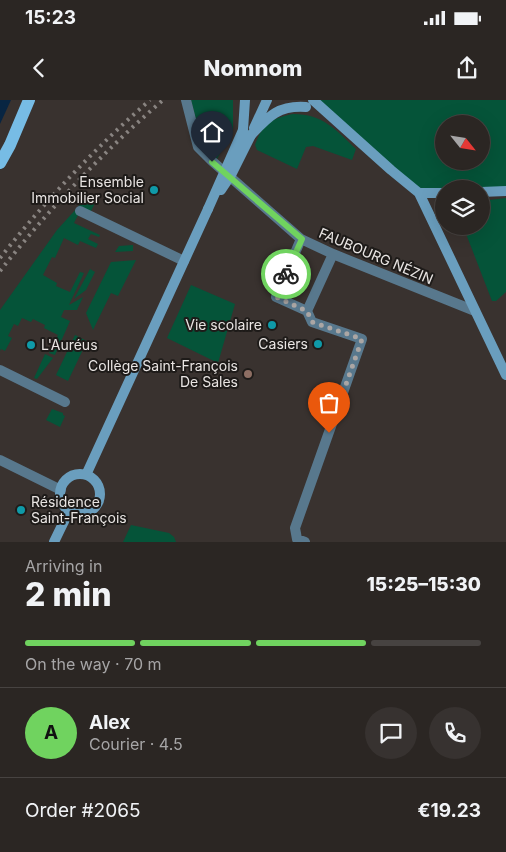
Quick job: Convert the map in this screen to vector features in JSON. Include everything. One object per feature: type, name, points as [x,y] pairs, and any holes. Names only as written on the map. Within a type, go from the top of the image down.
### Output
[{"type":"main road","points":[[0,163],[10,145],[29,100]]},
{"type":"main road","points":[[245,100],[247,132]]},
{"type":"main road","points":[[86,475],[208,209],[247,132],[267,100]]},
{"type":"main road","points":[[294,100],[309,104],[335,121],[390,170],[420,193],[506,375]]},
{"type":"main road","points":[[247,132],[281,109],[309,104]]},
{"type":"main road","points":[[490,192],[506,191]]},
{"type":"main road","points":[[420,193],[435,193]]},
{"type":"main road","points":[[75,475],[86,475],[98,485],[100,494],[97,505],[89,512],[76,514],[69,511],[61,501],[61,490],[65,481],[69,478],[75,475]]},
{"type":"main road","points":[[54,542],[69,511]]},
{"type":"street","name":"FAUBOURG NÉZIN","points":[[186,100],[198,147],[212,162],[302,239],[332,254],[475,311]]},
{"type":"street","points":[[80,211],[184,261]]},
{"type":"street","points":[[302,239],[276,297],[307,311],[312,322],[362,339],[295,528],[298,539],[305,542]]},
{"type":"street","points":[[307,311],[332,254]]},
{"type":"street","points":[[0,370],[65,402]]},
{"type":"street","points":[[0,460],[61,490]]},
{"type":"green space","points":[[191,100],[233,100],[233,129],[217,159],[202,143]]},
{"type":"green space","points":[[313,100],[506,100],[506,191],[490,190],[490,180],[435,180],[435,191],[419,193]]},
{"type":"green space","points":[[293,114],[313,117],[328,124],[356,149],[352,160],[313,146],[306,147],[297,169],[257,150],[255,145],[268,123]]},
{"type":"green space","points":[[88,196],[96,201],[89,215],[80,211],[74,223],[100,235],[99,237],[91,234],[88,239],[98,244],[96,248],[80,241],[78,245],[64,238],[55,258],[52,257],[43,275],[57,283],[56,286],[70,292],[80,272],[84,273],[69,305],[83,297],[77,310],[64,310],[61,317],[70,321],[55,355],[49,353],[58,335],[44,328],[45,325],[33,319],[31,322],[22,318],[18,326],[14,324],[8,336],[12,338],[5,351],[1,349],[0,351],[0,310],[57,230]]},
{"type":"green space","points":[[506,198],[506,292],[496,301],[492,301],[466,235],[490,235],[490,200]]},
{"type":"green space","points":[[133,245],[133,251],[115,252],[119,246]]},
{"type":"green space","points":[[136,260],[118,296],[111,293],[93,330],[86,313],[111,262]]},
{"type":"green space","points":[[90,269],[95,272],[86,290],[74,299]]},
{"type":"green space","points":[[191,285],[235,304],[218,363],[167,338]]},
{"type":"green space","points":[[75,335],[87,341],[68,381],[56,375]]},
{"type":"green space","points":[[45,354],[53,358],[37,379],[34,378]]},
{"type":"green space","points":[[52,409],[63,413],[65,416],[60,427],[46,420]]},
{"type":"green space","points":[[131,525],[169,533],[176,542],[123,542]]},
{"type":"water","points":[[0,100],[11,100],[0,124]]},
{"type":"railway","points":[[0,258],[71,176],[150,100]]},
{"type":"railway","points":[[0,271],[77,182],[163,100]]},
{"type":"way so far","points":[[286,274],[276,297],[307,311],[312,322],[362,339],[329,433]]},
{"type":"place","name":"Ensemble Immobilier Social","points":[[154,190]]},
{"type":"place","name":"Vie scolaire","points":[[272,325]]},
{"type":"place","name":"Casiers","points":[[318,344]]},
{"type":"place","name":"L'Auréus","points":[[31,345]]},
{"type":"place","name":"Collège Saint-François De Sales","points":[[248,374]]},
{"type":"place","name":"Résidence Saint-François","points":[[21,510]]},
{"type":"route","points":[[212,162],[302,239],[286,274]]}]
